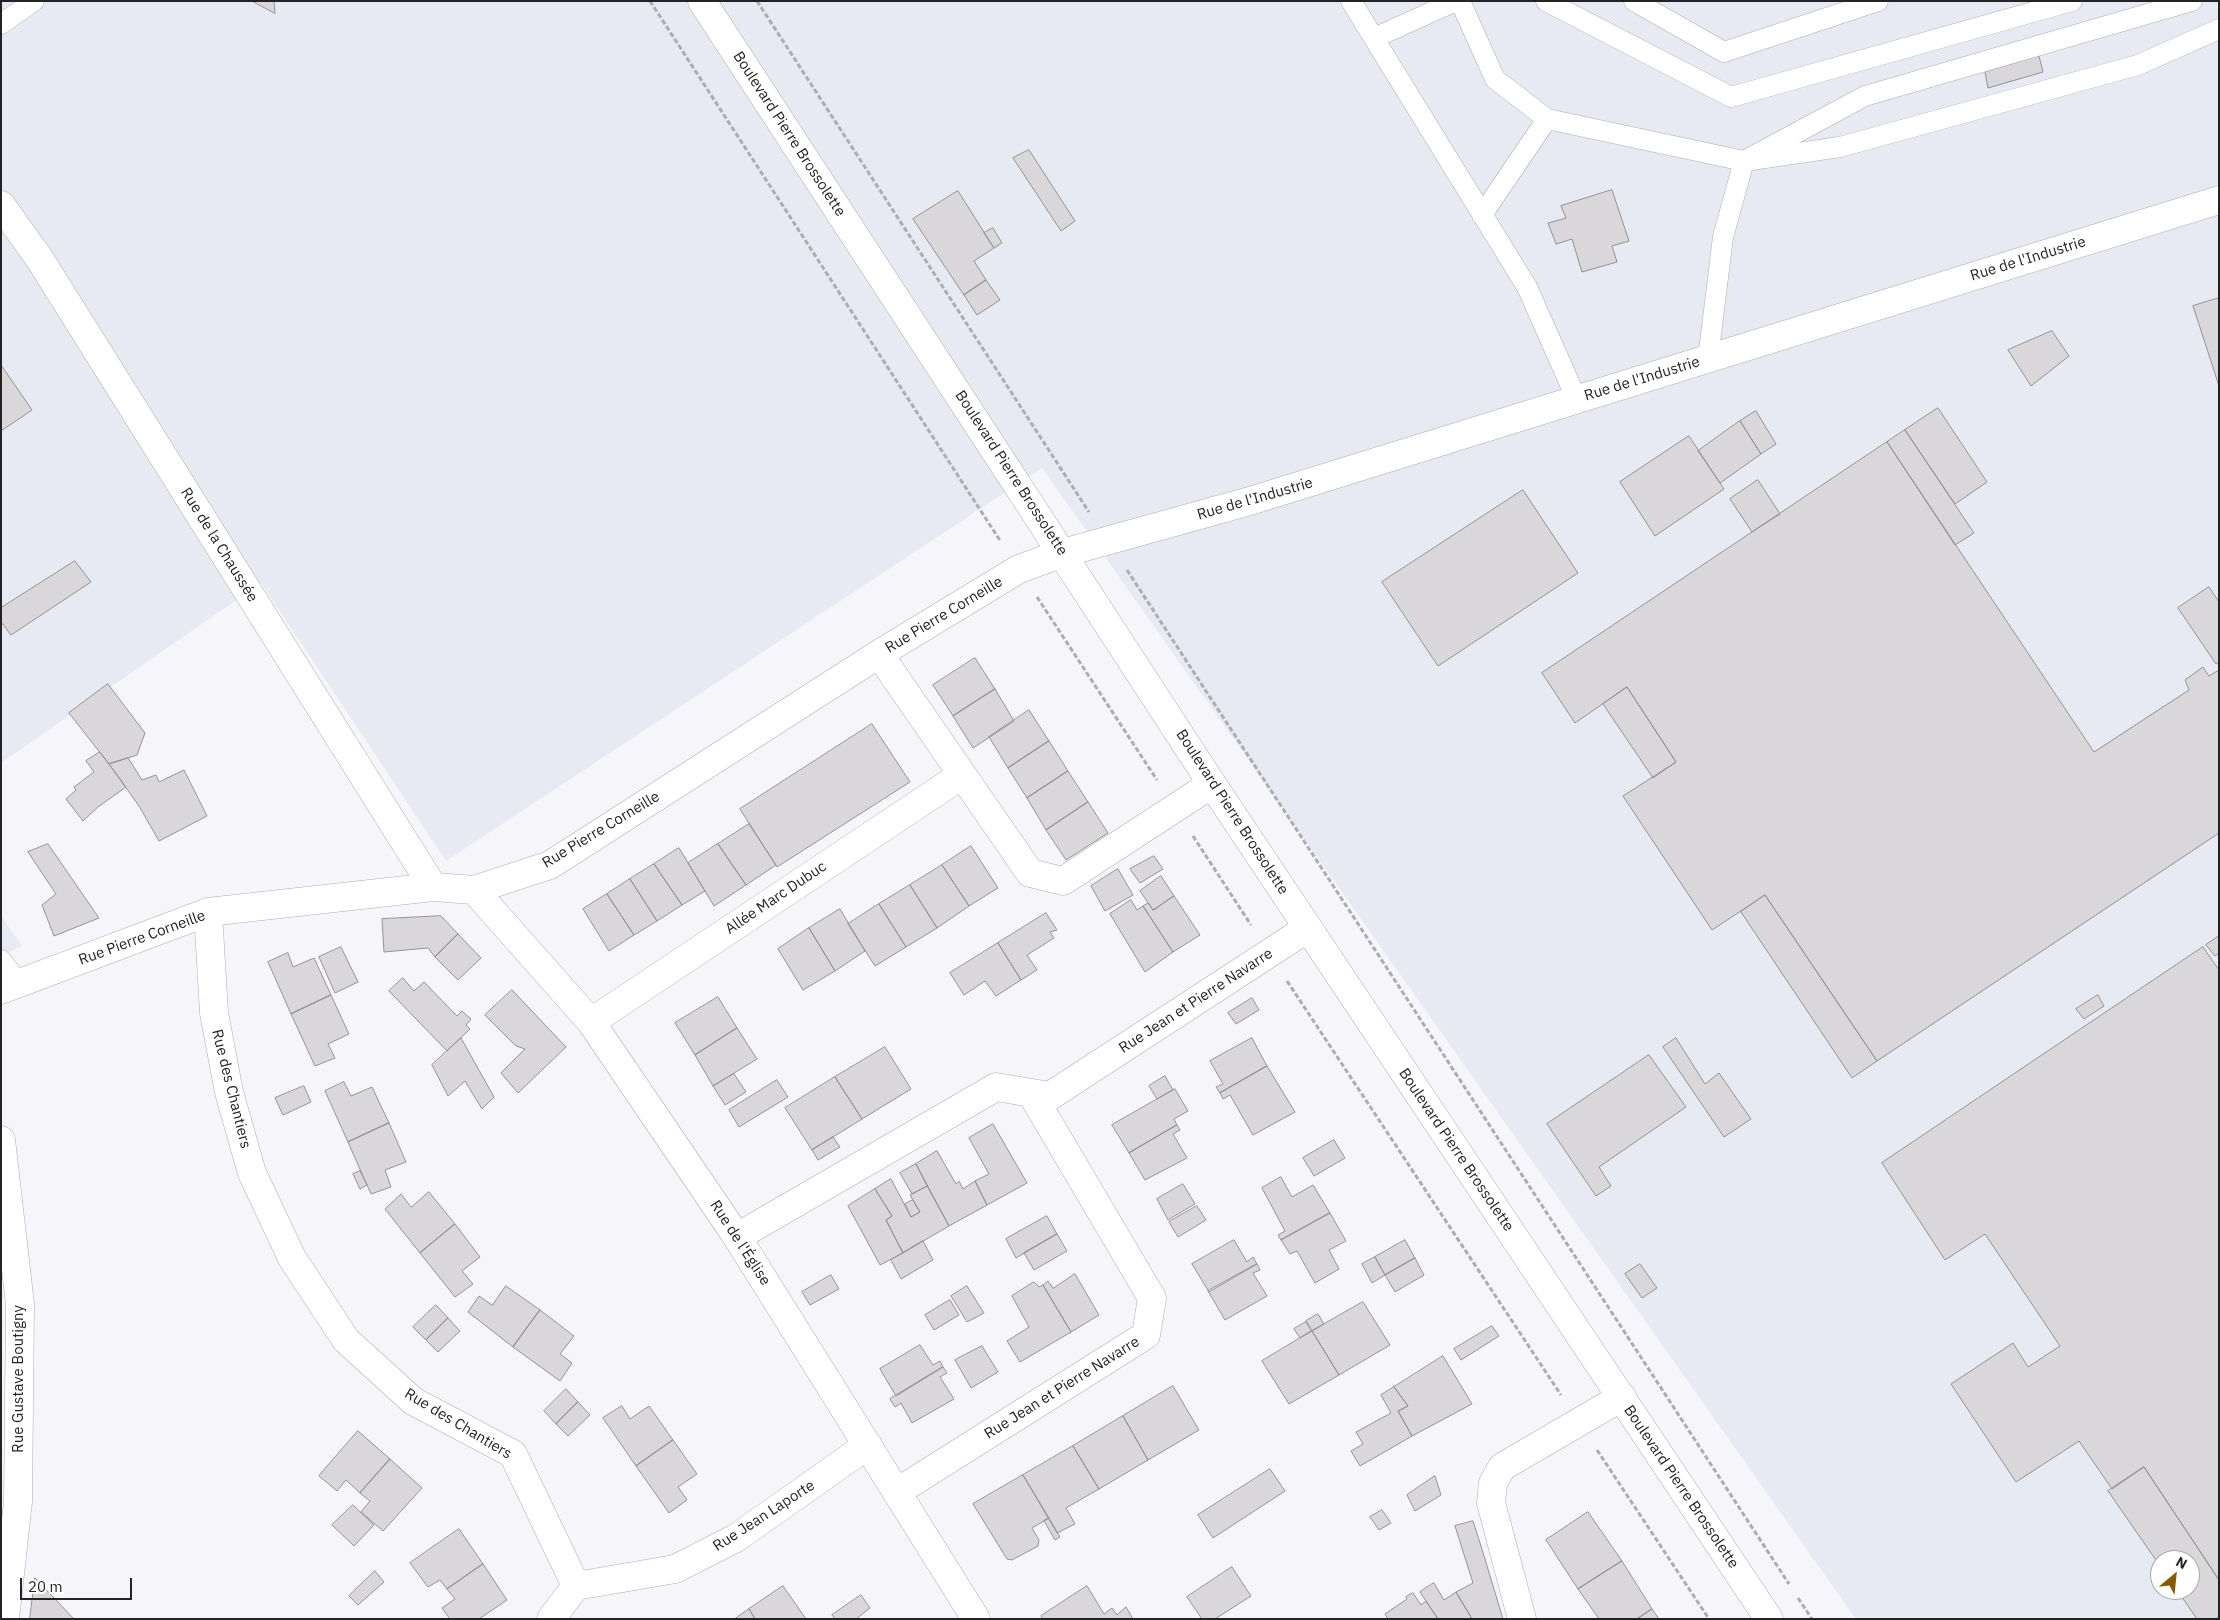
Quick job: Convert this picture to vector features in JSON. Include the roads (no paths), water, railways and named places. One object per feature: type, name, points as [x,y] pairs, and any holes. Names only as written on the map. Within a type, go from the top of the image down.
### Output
[{"type":"street","name":"Boulevard Pierre Brossolette","points":[[702,1],[1212,784],[1769,1619]]},
{"type":"street","name":"Rue de l'Industrie","points":[[1063,553],[1250,501],[2219,200]]},
{"type":"street","name":"Rue de la Chaussée","points":[[1,205],[39,258],[432,887]]},
{"type":"street","name":"Rue Pierre Corneille","points":[[10,987],[208,912],[432,887],[474,890],[550,865],[879,654],[1019,569],[1063,553]]},
{"type":"street","points":[[879,654],[1030,873],[1063,881],[1212,784]]},
{"type":"street","name":"Allée Marc Dubuc","points":[[591,1022],[962,775]]},
{"type":"street","name":"Rue de l'Église","points":[[474,890],[591,1022],[737,1238],[976,1619]]},
{"type":"street","name":"Rue des Chantiers","points":[[208,912],[214,1013],[229,1092],[252,1172],[292,1258],[346,1340],[413,1401],[514,1454],[576,1586]]},
{"type":"street","name":"Rue Jean et Pierre Navarre","points":[[737,1238],[996,1087],[1050,1096],[1308,928]]},
{"type":"street","name":"Rue Jean et Pierre Navarre","points":[[897,1492],[1146,1334],[1152,1298],[1031,1093]]},
{"type":"street","name":"Rue Gustave Boutigny","points":[[1,1140],[20,1304],[18,1502],[5,1619]]},
{"type":"street","points":[[1522,1619],[1491,1503],[1493,1483],[1502,1467],[1622,1398]]},
{"type":"street","name":"Rue Jean Laporte","points":[[576,1586],[675,1569],[736,1538],[868,1445]]},
{"type":"street","points":[[551,1619],[576,1586]]},
{"type":"lane","points":[[1,24],[34,1]]},
{"type":"lane","points":[[1351,1],[1527,287],[1577,400]]},
{"type":"lane","points":[[1374,38],[1458,1],[1495,80],[1547,119],[1744,161],[1840,147],[2138,65],[2219,29]]},
{"type":"lane","points":[[1546,1],[1730,97],[2072,1]]},
{"type":"lane","points":[[1634,1],[1724,52],[1878,1]]},
{"type":"lane","points":[[1708,358],[1723,237],[1744,161],[1865,96],[2192,1]]},
{"type":"lane","points":[[1482,215],[1547,119]]},
{"type":"lane","points":[[1,960],[10,987]]}]
